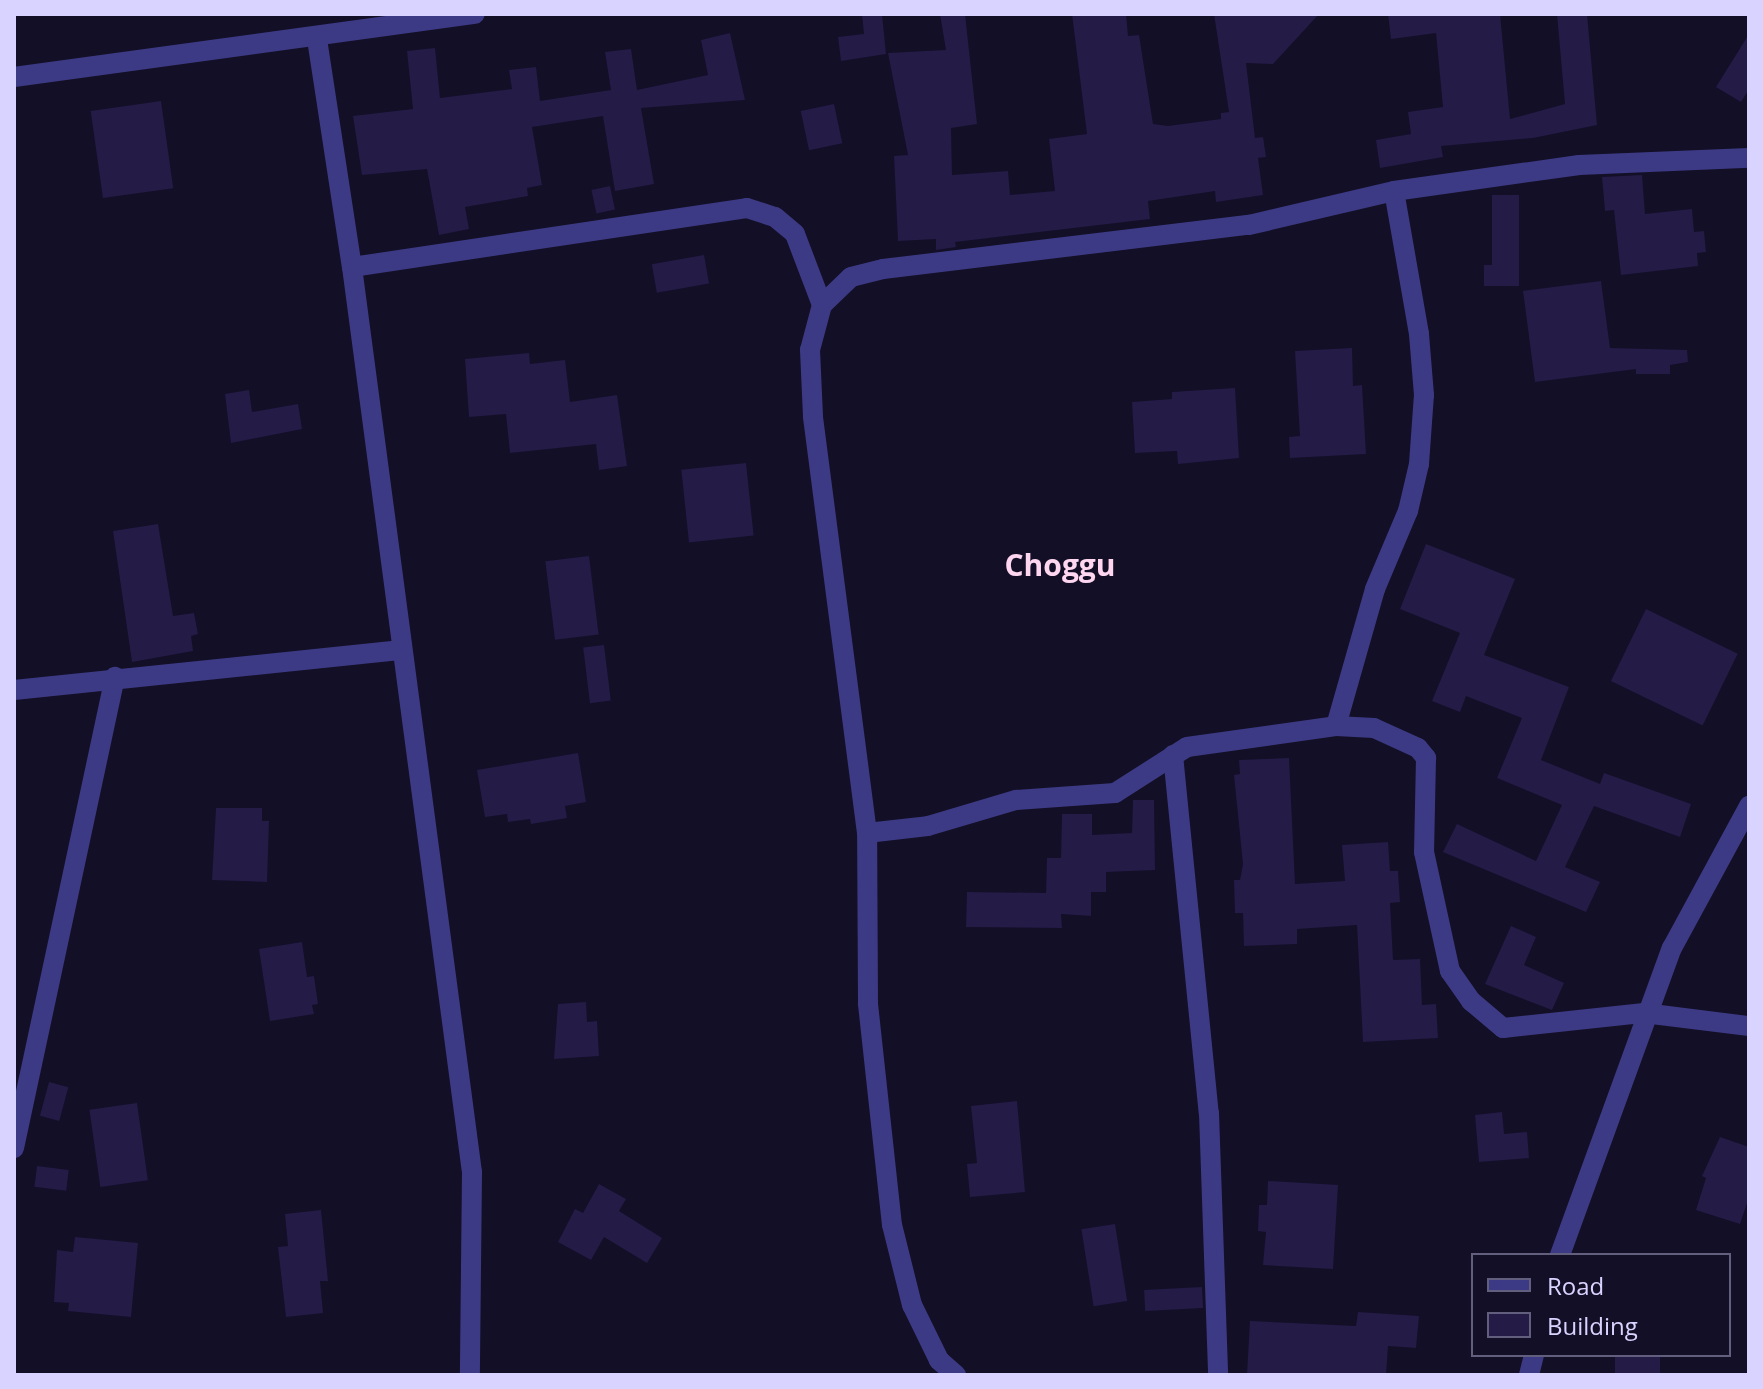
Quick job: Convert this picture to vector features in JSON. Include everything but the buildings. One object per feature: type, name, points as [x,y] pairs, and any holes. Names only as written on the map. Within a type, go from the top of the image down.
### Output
[{"type":"street","points":[[14,77],[317,39],[475,14]]},
{"type":"street","points":[[317,39],[352,267],[472,1172],[470,1375]]},
{"type":"street","points":[[956,1375],[939,1360],[912,1305],[892,1225],[868,1003],[867,833],[813,416],[810,350],[822,305],[851,277],[883,269],[1249,225],[1394,191],[1579,165],[1749,158]]},
{"type":"street","points":[[1336,726],[1375,589],[1408,511],[1419,464],[1424,395],[1419,334],[1394,191]]},
{"type":"street","points":[[352,267],[747,208],[775,217],[795,234],[822,305]]},
{"type":"street","points":[[14,690],[115,677],[402,650]]},
{"type":"street","points":[[14,1148],[115,677]]},
{"type":"street","points":[[867,833],[928,826],[1016,800],[1115,793],[1187,747],[1336,726],[1374,728],[1418,748],[1426,758],[1429,878],[1450,971],[1471,1001],[1503,1028],[1644,1013],[1749,1026]]},
{"type":"street","points":[[1173,755],[1209,1113],[1218,1375]]},
{"type":"street","points":[[1561,1253],[1644,1013],[1672,948],[1749,806]]},
{"type":"district","name":"Choggu","points":[[1060,565]]}]
